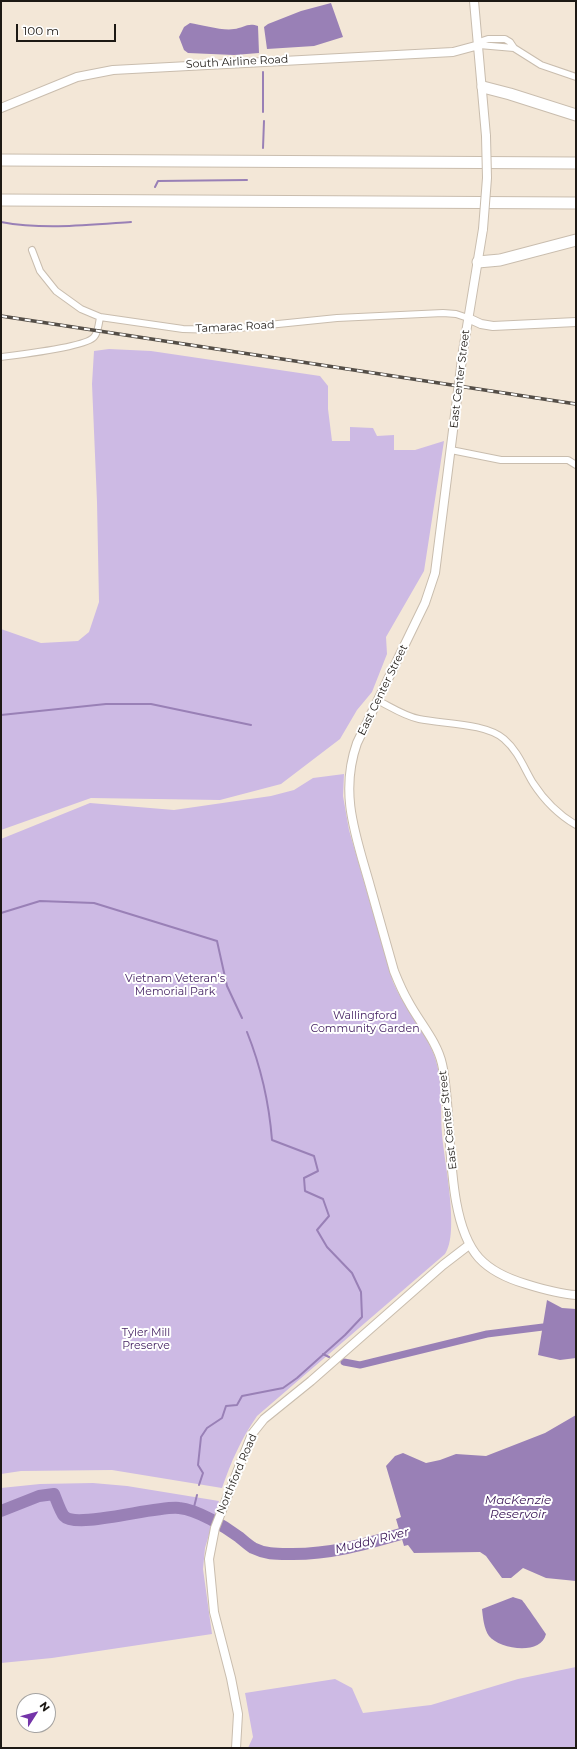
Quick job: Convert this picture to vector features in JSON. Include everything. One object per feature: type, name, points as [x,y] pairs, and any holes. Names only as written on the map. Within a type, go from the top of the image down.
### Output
[{"type":"highway","points":[[483,87],[504,92],[576,115]]},
{"type":"highway","points":[[1,160],[576,163]]},
{"type":"highway","points":[[1,200],[576,203]]},
{"type":"highway","points":[[478,262],[500,260],[576,240]]},
{"type":"street","name":"East Center Street","points":[[474,1],[483,87],[487,178],[483,229],[468,318],[438,555],[431,588],[419,617],[377,700],[353,754],[348,784],[350,812],[394,971],[401,988],[437,1049],[442,1063],[446,1081],[451,1153],[456,1196],[461,1221],[469,1245],[486,1264],[505,1276],[550,1291],[576,1295]]},
{"type":"street","points":[[479,46],[486,39],[501,38],[508,40],[514,48],[541,65],[576,77]]},
{"type":"street","name":"South Airline Road","points":[[1,108],[77,77],[113,70],[453,52],[479,46]]},
{"type":"street","name":"Tamarac Road","points":[[32,250],[40,271],[56,291],[81,309],[100,317],[201,330],[243,329],[337,318],[443,313],[456,314],[468,318]]},
{"type":"street","points":[[1,358],[50,350],[90,340],[96,335],[100,317]]},
{"type":"street","points":[[468,318],[478,323],[493,326],[576,322]]},
{"type":"street","points":[[452,450],[501,460],[568,460],[576,465]]},
{"type":"street","points":[[377,700],[405,715],[418,719],[488,730],[504,739],[517,754],[533,783],[546,800],[560,814],[576,825]]},
{"type":"street","name":"Northford Road","points":[[236,1748],[238,1714],[231,1678],[214,1612],[210,1569],[210,1550],[215,1528],[252,1434],[264,1419],[311,1381],[443,1265],[469,1245]]},
{"type":"green space","points":[[109,349],[151,351],[320,376],[328,386],[328,409],[332,441],[350,441],[350,427],[373,428],[377,436],[394,435],[394,450],[415,450],[444,441],[424,571],[386,637],[387,654],[372,692],[357,710],[340,739],[281,784],[220,800],[91,798],[1,830],[1,629],[41,643],[78,641],[89,632],[99,602],[97,502],[92,384],[94,351]]},
{"type":"green space","points":[[344,774],[343,796],[349,830],[393,982],[428,1041],[436,1060],[441,1091],[442,1134],[451,1214],[449,1244],[445,1254],[257,1416],[237,1451],[222,1488],[112,1470],[21,1471],[1,1474],[1,839],[90,803],[174,810],[271,796],[294,790],[313,778]]},
{"type":"green space","points":[[93,1483],[127,1486],[219,1501],[205,1548],[203,1569],[212,1634],[52,1658],[1,1663],[1,1488],[40,1484]]},
{"type":"green space","points":[[576,1667],[576,1748],[248,1748],[253,1737],[245,1693],[335,1679],[352,1688],[363,1713],[431,1705],[518,1679]]},
{"type":"water","points":[[331,3],[343,37],[314,46],[267,49],[264,27],[268,24],[301,11]]},
{"type":"water","points":[[190,23],[224,29],[234,29],[248,25],[258,26],[259,53],[234,55],[188,53],[184,50],[179,37],[184,27]]},
{"type":"water","points":[[547,1300],[562,1308],[576,1309],[576,1358],[560,1360],[538,1355]]},
{"type":"water","name":"MacKenzie Reservoir","points":[[576,1415],[576,1581],[546,1578],[523,1568],[511,1578],[502,1578],[486,1556],[480,1552],[414,1553],[408,1545],[404,1546],[396,1519],[401,1517],[386,1466],[395,1456],[403,1453],[426,1463],[456,1454],[486,1456],[545,1433]]},
{"type":"water","points":[[513,1597],[522,1600],[546,1634],[543,1641],[528,1648],[519,1648],[501,1644],[494,1641],[489,1636],[484,1623],[482,1609]]},
{"type":"waterway","points":[[263,72],[263,112]]},
{"type":"waterway","points":[[263,148],[264,121]]},
{"type":"waterway","points":[[155,187],[158,181],[247,180]]},
{"type":"waterway","points":[[1,222],[33,226],[131,222]]},
{"type":"waterway","points":[[1,715],[106,704],[151,704],[251,725]]},
{"type":"waterway","points":[[1,913],[40,901],[94,903],[217,941],[227,986],[242,1018]]},
{"type":"waterway","points":[[199,1485],[203,1473],[198,1465],[201,1437],[207,1428],[222,1418],[226,1406],[237,1405],[242,1396],[283,1388],[297,1378],[345,1335],[362,1317],[361,1292],[352,1273],[327,1247],[317,1230],[329,1216],[323,1199],[305,1191],[304,1178],[318,1171],[314,1156],[272,1140],[264,1085],[247,1032]]},
{"type":"waterway","points":[[344,1362],[360,1365],[487,1334],[543,1327]]},
{"type":"waterway","points":[[323,1354],[329,1357]]},
{"type":"waterway","name":"Muddy River","points":[[1,1511],[39,1496],[54,1494],[64,1516],[71,1520],[100,1519],[168,1508],[186,1509],[210,1519],[257,1550],[266,1553],[279,1554],[305,1554],[337,1550],[415,1530]]},
{"type":"waterway","points":[[193,1511],[197,1495]]},
{"type":"railway","points":[[1,316],[576,404]]},
{"type":"park label","name":"Vietnam Veteran's Memorial Park","points":[[175,985]]},
{"type":"park label","name":"Wallingford Community Garden","points":[[365,1022]]},
{"type":"park label","name":"Tyler Mill Preserve","points":[[146,1339]]}]
